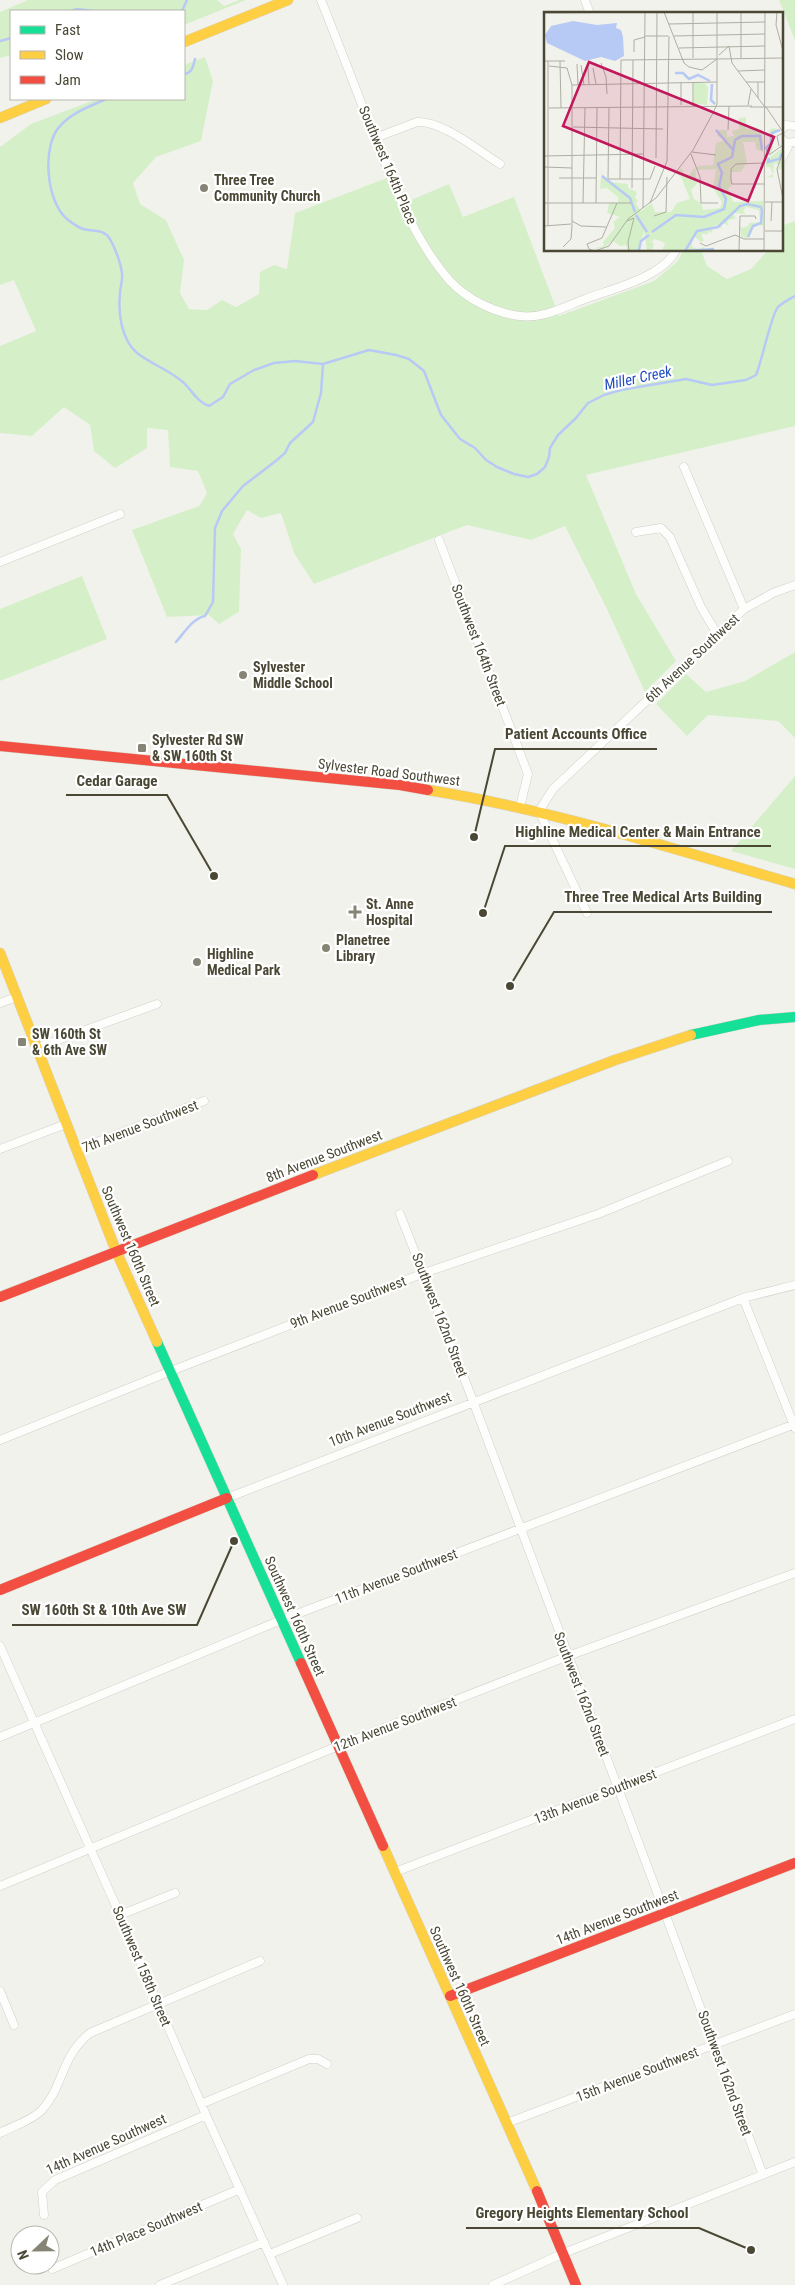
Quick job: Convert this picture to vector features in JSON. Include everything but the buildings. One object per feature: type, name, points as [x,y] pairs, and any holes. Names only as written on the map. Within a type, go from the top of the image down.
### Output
[{"type":"street","points":[[185,42],[288,0]]},
{"type":"street","name":"Southwest 164th Place","points":[[321,0],[398,197],[435,261],[451,282],[467,296],[488,307],[522,316],[545,314],[642,278],[665,264],[673,257],[676,251]]},
{"type":"street","points":[[585,0],[589,12]]},
{"type":"street","points":[[0,118],[44,100]]},
{"type":"street","points":[[375,138],[417,122],[430,123],[440,127],[500,164]]},
{"type":"street","points":[[782,129],[786,125],[795,126]]},
{"type":"street","points":[[782,158],[792,142]]},
{"type":"street","points":[[684,467],[744,609]]},
{"type":"street","points":[[0,562],[120,514]]},
{"type":"street","points":[[636,532],[661,528],[670,537],[701,607],[718,634]]},
{"type":"street","name":"Southwest 164th Street","points":[[439,540],[528,774],[520,806]]},
{"type":"street","name":"6th Avenue Southwest","points":[[539,811],[553,789],[744,609],[773,593],[795,585]]},
{"type":"street","name":"Sylvester Road Southwest","points":[[0,744],[12,747],[400,785],[487,799],[539,811],[795,884]]},
{"type":"street","points":[[539,811],[586,913]]},
{"type":"street","name":"Southwest 160th Street","points":[[0,954],[116,1251],[507,2124],[564,2253],[576,2285]]},
{"type":"street","points":[[0,1003],[17,997]]},
{"type":"street","points":[[36,1048],[157,1004]]},
{"type":"street","name":"8th Avenue Southwest","points":[[0,1297],[116,1251],[659,1045],[746,1021],[795,1017]]},
{"type":"street","name":"7th Avenue Southwest","points":[[76,1150],[204,1102]]},
{"type":"street","points":[[0,1149],[66,1124]]},
{"type":"street","name":"9th Avenue Southwest","points":[[0,1440],[171,1371],[424,1273],[598,1214],[728,1161]]},
{"type":"street","name":"Southwest 162nd Street","points":[[400,1214],[473,1401],[763,2175]]},
{"type":"street","name":"10th Avenue Southwest","points":[[0,1590],[473,1401],[743,1298],[795,1285]]},
{"type":"street","points":[[743,1298],[794,1426]]},
{"type":"street","name":"11th Avenue Southwest","points":[[0,1738],[281,1620],[520,1528],[794,1426]]},
{"type":"street","name":"12th Avenue Southwest","points":[[0,1886],[338,1746],[568,1656],[795,1573]]},
{"type":"street","name":"Southwest 158th Street","points":[[0,1646],[201,2104],[283,2285]]},
{"type":"street","name":"13th Avenue Southwest","points":[[394,1872],[795,1719]]},
{"type":"street","name":"14th Avenue Southwest","points":[[450,1996],[795,1863]]},
{"type":"street","points":[[120,1916],[175,1893]]},
{"type":"street","points":[[0,2132],[33,2118],[46,2106],[70,2053],[83,2039],[98,2028],[260,1961]]},
{"type":"street","points":[[0,1991],[14,2025]]},
{"type":"street","name":"15th Avenue Southwest","points":[[507,2124],[795,2014]]},
{"type":"street","points":[[201,2104],[309,2060],[318,2059],[327,2064]]},
{"type":"street","name":"14th Avenue Southwest","points":[[44,2215],[42,2192],[55,2180],[206,2115]]},
{"type":"street","points":[[493,2285],[564,2253],[795,2162]]},
{"type":"street","name":"14th Place Southwest","points":[[60,2266],[240,2189]]},
{"type":"street","points":[[270,2254],[357,2218]]},
{"type":"street","points":[[160,2285],[264,2242]]},
{"type":"green space","points":[[28,0],[217,0],[224,6],[239,0],[246,0],[185,25],[185,10],[10,10],[10,55],[0,58],[0,12]]},
{"type":"green space","points":[[779,0],[795,0],[795,40]]},
{"type":"green space","points":[[205,57],[213,81],[201,141],[156,157],[133,183],[140,204],[166,220],[184,260],[180,293],[189,309],[207,310],[222,300],[236,307],[259,294],[260,272],[274,265],[287,269],[295,213],[387,178],[399,205],[449,184],[463,217],[514,197],[559,316],[654,281],[678,261],[683,251],[701,251],[707,266],[727,279],[751,269],[767,251],[782,251],[782,226],[795,221],[795,426],[586,475],[636,594],[676,661],[645,692],[606,607],[565,526],[531,540],[467,525],[314,584],[294,553],[281,513],[261,518],[247,510],[233,534],[241,549],[239,612],[219,624],[209,615],[167,617],[132,530],[199,506],[207,493],[198,471],[170,467],[168,430],[147,428],[147,448],[115,468],[94,451],[90,425],[64,407],[32,436],[0,433],[0,346],[36,331],[14,280],[0,285],[0,147],[31,124],[94,100],[185,100],[185,65]]},
{"type":"green space","points":[[82,576],[107,639],[0,681],[0,609]]},
{"type":"green space","points":[[795,652],[795,738],[778,721],[708,715],[687,736],[656,704],[686,674],[706,692],[745,681]]},
{"type":"green space","points":[[795,776],[795,869],[731,851]]},
{"type":"waterway","name":"Miller Creek","points":[[182,10],[187,0]]},
{"type":"waterway","points":[[74,10],[86,10]]},
{"type":"waterway","points":[[0,41],[10,38]]},
{"type":"waterway","name":"Miller Creek","points":[[185,74],[193,67],[195,59]]},
{"type":"waterway","name":"Miller Creek","points":[[104,100],[71,116],[55,134],[49,159],[49,173],[54,200],[67,219],[83,229],[104,233],[110,239],[119,260],[122,274],[120,317],[127,341],[142,357],[179,379],[200,401],[209,406],[223,397],[230,384],[254,370],[274,363],[295,361],[323,364],[369,350],[396,355],[409,359],[424,371],[441,415],[460,439],[475,448],[486,460],[497,467],[528,477],[537,474],[545,467],[550,448],[558,435],[576,418],[588,403],[604,395],[621,390],[686,379],[712,385],[746,380],[756,375],[775,312],[778,307],[795,296]]},
{"type":"waterway","points":[[176,642],[193,623],[205,616],[213,602],[215,528],[222,511],[243,486],[285,453],[290,443],[313,422],[321,393],[323,364]]},
{"type":"traffic: fast","points":[[691,1035],[759,1020],[795,1017]]},
{"type":"traffic: fast","points":[[157,1342],[301,1663]]},
{"type":"traffic: slow","points":[[185,42],[288,0]]},
{"type":"traffic: slow","points":[[0,118],[44,100]]},
{"type":"traffic: slow","points":[[428,790],[475,798],[567,819],[795,884]]},
{"type":"traffic: slow","points":[[0,953],[116,1251],[157,1342]]},
{"type":"traffic: slow","points":[[313,1175],[615,1060],[691,1035]]},
{"type":"traffic: slow","points":[[383,1846],[537,2191]]},
{"type":"traffic: jam","points":[[0,746],[400,785],[428,790]]},
{"type":"traffic: jam","points":[[0,1297],[313,1175]]},
{"type":"traffic: jam","points":[[0,1590],[227,1498]]},
{"type":"traffic: jam","points":[[301,1663],[383,1846]]},
{"type":"traffic: jam","points":[[450,1996],[795,1863]]},
{"type":"traffic: jam","points":[[537,2191],[576,2285]]},
{"type":"place","name":"Three Tree Community Church","points":[[204,188]]},
{"type":"place","name":"Sylvester Middle School","points":[[243,675]]},
{"type":"place","name":"Sylvester Rd SW & SW 160th St","points":[[142,748]]},
{"type":"place","name":"Patient Accounts Office","points":[[474,837]]},
{"type":"place","name":"Cedar Garage","points":[[214,876]]},
{"type":"place","name":"St. Anne Hospital","points":[[355,912]]},
{"type":"place","name":"Highline Medical Center & Main Entrance","points":[[483,913]]},
{"type":"place","name":"Planetree Library","points":[[326,948]]},
{"type":"place","name":"Highline Medical Park","points":[[197,962]]},
{"type":"place","name":"Three Tree Medical Arts Building","points":[[510,986]]},
{"type":"place","name":"SW 160th St & 6th Ave SW","points":[[22,1042]]},
{"type":"place","name":"SW 160th St & 10th Ave SW","points":[[234,1541]]},
{"type":"place","name":"Gregory Heights Elementary School","points":[[751,2250]]}]
